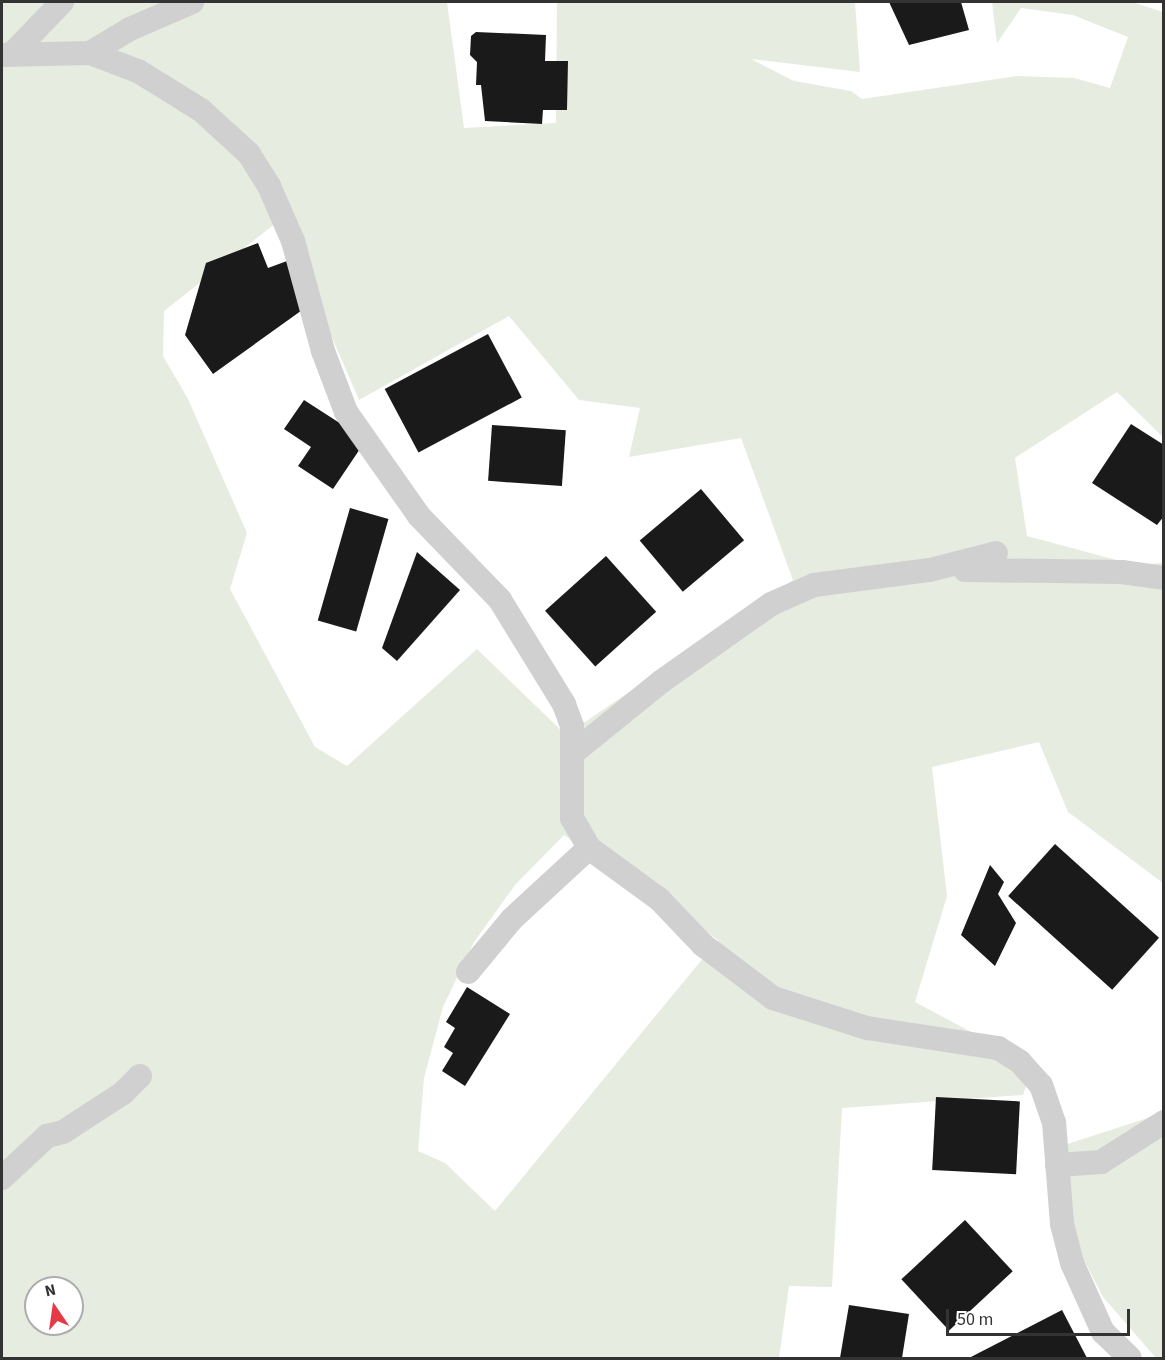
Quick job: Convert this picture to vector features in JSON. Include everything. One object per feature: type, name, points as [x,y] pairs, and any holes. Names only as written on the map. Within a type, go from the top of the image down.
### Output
[{"type":"street","points":[[7,54],[62,2]]},
{"type":"street","points":[[90,53],[130,29],[192,2]]},
{"type":"street","points":[[7,54],[90,53],[138,71],[176,92],[227,131],[249,154],[269,186],[293,241],[323,351],[346,412],[419,516],[500,600],[564,704],[572,726],[572,818],[589,848],[659,899],[703,945],[773,998],[867,1028],[998,1048],[1020,1062],[1044,1095],[1054,1122],[1062,1224],[1072,1263],[1103,1332],[1130,1359]]},
{"type":"street","points":[[573,753],[662,681],[771,604],[814,585],[930,570],[996,553]]},
{"type":"street","points":[[930,570],[1122,572],[1164,578]]},
{"type":"street","points":[[468,972],[512,919],[589,848]]},
{"type":"street","points":[[2,1178],[47,1136],[63,1132],[123,1093],[140,1076]]},
{"type":"street","points":[[1057,1165],[1101,1161],[1164,1122]]},
{"type":"shaded area","points":[[2,2],[447,2],[464,128],[556,123],[557,2],[855,2],[860,72],[751,59],[794,81],[851,91],[862,99],[1017,76],[1074,78],[1110,88],[1128,37],[1073,15],[1021,8],[997,43],[992,2],[1132,2],[1163,12],[1163,437],[1117,392],[1015,458],[1027,536],[1135,565],[1163,563],[1163,883],[1068,812],[1039,742],[932,767],[947,896],[915,1002],[1033,1065],[1023,1095],[842,1108],[832,1287],[789,1286],[779,1358],[2,1358]],"holes":[[[281,219],[359,400],[509,316],[579,400],[640,408],[629,457],[741,438],[793,580],[566,735],[477,649],[347,766],[315,747],[230,589],[247,533],[188,399],[163,356],[164,311]],[[564,835],[718,940],[495,1211],[445,1163],[418,1151],[424,1078],[443,1007],[474,942],[515,885]]]},
{"type":"shaded area","points":[[1163,1113],[1163,1358],[1156,1358],[1103,1297],[1062,1217],[1052,1149]]},
{"type":"building","points":[[889,2],[961,2],[969,30],[909,45]]},
{"type":"building","points":[[476,32],[546,35],[545,61],[568,61],[567,110],[543,110],[542,124],[485,121],[481,85],[476,85],[477,62],[470,55],[471,36]]},
{"type":"building","points":[[258,243],[268,268],[287,261],[305,308],[213,374],[185,335],[206,263]]},
{"type":"building","points":[[488,334],[522,398],[418,453],[385,389]]},
{"type":"building","points":[[304,400],[366,440],[333,489],[298,466],[311,447],[284,429]]},
{"type":"building","points":[[1131,424],[1164,445],[1164,516],[1157,525],[1092,483]]},
{"type":"building","points":[[492,425],[566,430],[562,486],[488,481]]},
{"type":"building","points":[[701,489],[744,540],[683,592],[640,540]]},
{"type":"building","points":[[350,508],[388,519],[356,631],[318,620]]},
{"type":"building","points":[[417,552],[460,590],[397,661],[382,648]]},
{"type":"building","points":[[606,556],[656,612],[595,667],[545,611]]},
{"type":"building","points":[[1055,844],[1159,938],[1112,990],[1008,896]]},
{"type":"building","points":[[990,865],[1004,882],[998,894],[1016,923],[995,966],[961,935]]},
{"type":"building","points":[[467,987],[510,1014],[465,1086],[442,1071],[453,1053],[444,1047],[455,1028],[446,1022]]},
{"type":"building","points":[[936,1097],[1020,1101],[1016,1174],[932,1170]]},
{"type":"building","points":[[965,1220],[1013,1271],[949,1331],[901,1279]]},
{"type":"building","points":[[849,1305],[909,1314],[902,1358],[840,1358]]},
{"type":"building","points":[[1062,1310],[1087,1358],[969,1358]]}]
